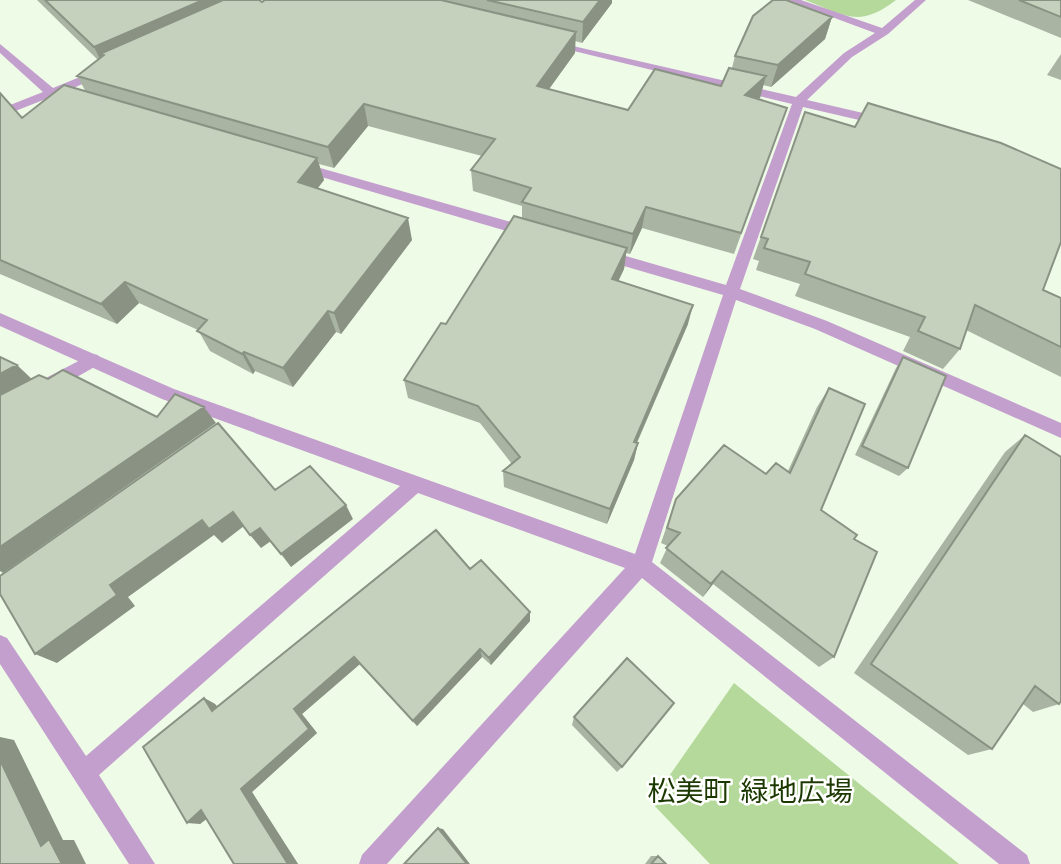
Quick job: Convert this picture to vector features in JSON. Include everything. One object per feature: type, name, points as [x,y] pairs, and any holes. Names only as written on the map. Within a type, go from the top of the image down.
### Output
[{"type":"street","points":[[790,0],[884,32]]},
{"type":"street","points":[[371,864],[641,565],[700,380],[799,101],[848,55],[884,32],[921,0]]},
{"type":"street","points":[[537,40],[894,125]]},
{"type":"street","points":[[0,47],[53,94],[93,106]]},
{"type":"street","points":[[0,113],[53,94],[116,66]]},
{"type":"street","points":[[279,160],[545,237]]},
{"type":"street","points":[[585,249],[732,292],[821,325],[1061,431]]},
{"type":"street","points":[[0,319],[168,394],[641,565],[1018,864]]},
{"type":"street","points":[[34,394],[92,360]]},
{"type":"street","points":[[215,436],[238,419]]},
{"type":"street","points":[[84,773],[415,484]]},
{"type":"street","points":[[0,645],[143,864]]},
{"type":"green space","points":[[805,0],[896,0],[872,14],[851,17]]},
{"type":"green space","name":"松美町 緑地広場","points":[[734,683],[959,864],[710,864],[651,802]]},
{"type":"building","points":[[45,0],[203,0],[94,47]]},
{"type":"building","points":[[223,0],[441,0],[576,32],[537,86],[628,110],[655,69],[721,86],[729,68],[766,76],[745,95],[787,108],[741,233],[646,207],[633,234],[522,202],[531,188],[471,170],[495,139],[364,104],[328,147],[77,76],[104,55],[102,53]]},
{"type":"building","points":[[487,0],[600,0],[583,22]]},
{"type":"building","points":[[773,0],[786,0],[832,17],[778,65],[735,56],[753,16]]},
{"type":"building","points":[[1019,0],[1061,0],[1061,17]]},
{"type":"building","points":[[64,85],[317,158],[298,182],[408,218],[334,313],[328,311],[283,368],[244,352],[242,354],[197,331],[207,320],[125,282],[101,304],[0,260],[0,93],[22,118]]},
{"type":"building","points":[[868,103],[1001,143],[1061,169],[1061,242],[1043,290],[1061,298],[1061,347],[975,305],[960,349],[918,331],[925,317],[805,274],[810,262],[764,248],[768,239],[761,237],[805,112],[855,127]]},
{"type":"building","points":[[514,216],[627,248],[612,279],[693,305],[634,442],[638,443],[610,509],[503,471],[520,457],[478,406],[404,380],[441,323],[446,324]]},
{"type":"building","points":[[0,357],[17,365],[0,374]]},
{"type":"building","points":[[903,357],[946,376],[908,468],[862,446]]},
{"type":"building","points":[[63,370],[157,417],[175,394],[204,407],[0,547],[0,395],[39,375],[48,379]]},
{"type":"building","points":[[829,388],[865,404],[821,510],[857,535],[854,539],[877,552],[834,657],[722,571],[711,584],[666,548],[680,533],[667,528],[676,499],[724,445],[766,474],[776,463],[790,473]]},
{"type":"building","points":[[218,423],[275,490],[310,466],[346,505],[281,554],[260,528],[250,535],[233,512],[209,529],[202,520],[110,585],[117,595],[35,654],[0,594],[0,576]]},
{"type":"building","points":[[1025,435],[1061,457],[1061,701],[1059,704],[1035,686],[992,749],[871,664]]},
{"type":"building","points":[[436,530],[470,569],[481,560],[530,612],[489,658],[480,649],[413,721],[354,657],[294,709],[309,729],[241,789],[288,864],[234,864],[201,810],[187,823],[143,747],[204,698],[212,711]]},
{"type":"building","points":[[627,658],[674,703],[622,767],[574,717]]},
{"type":"building","points":[[0,760],[41,846],[49,839],[62,864],[0,864]]},
{"type":"building","points":[[438,828],[467,864],[404,864]]},
{"type":"building","points":[[658,856],[666,864],[651,864]]}]
